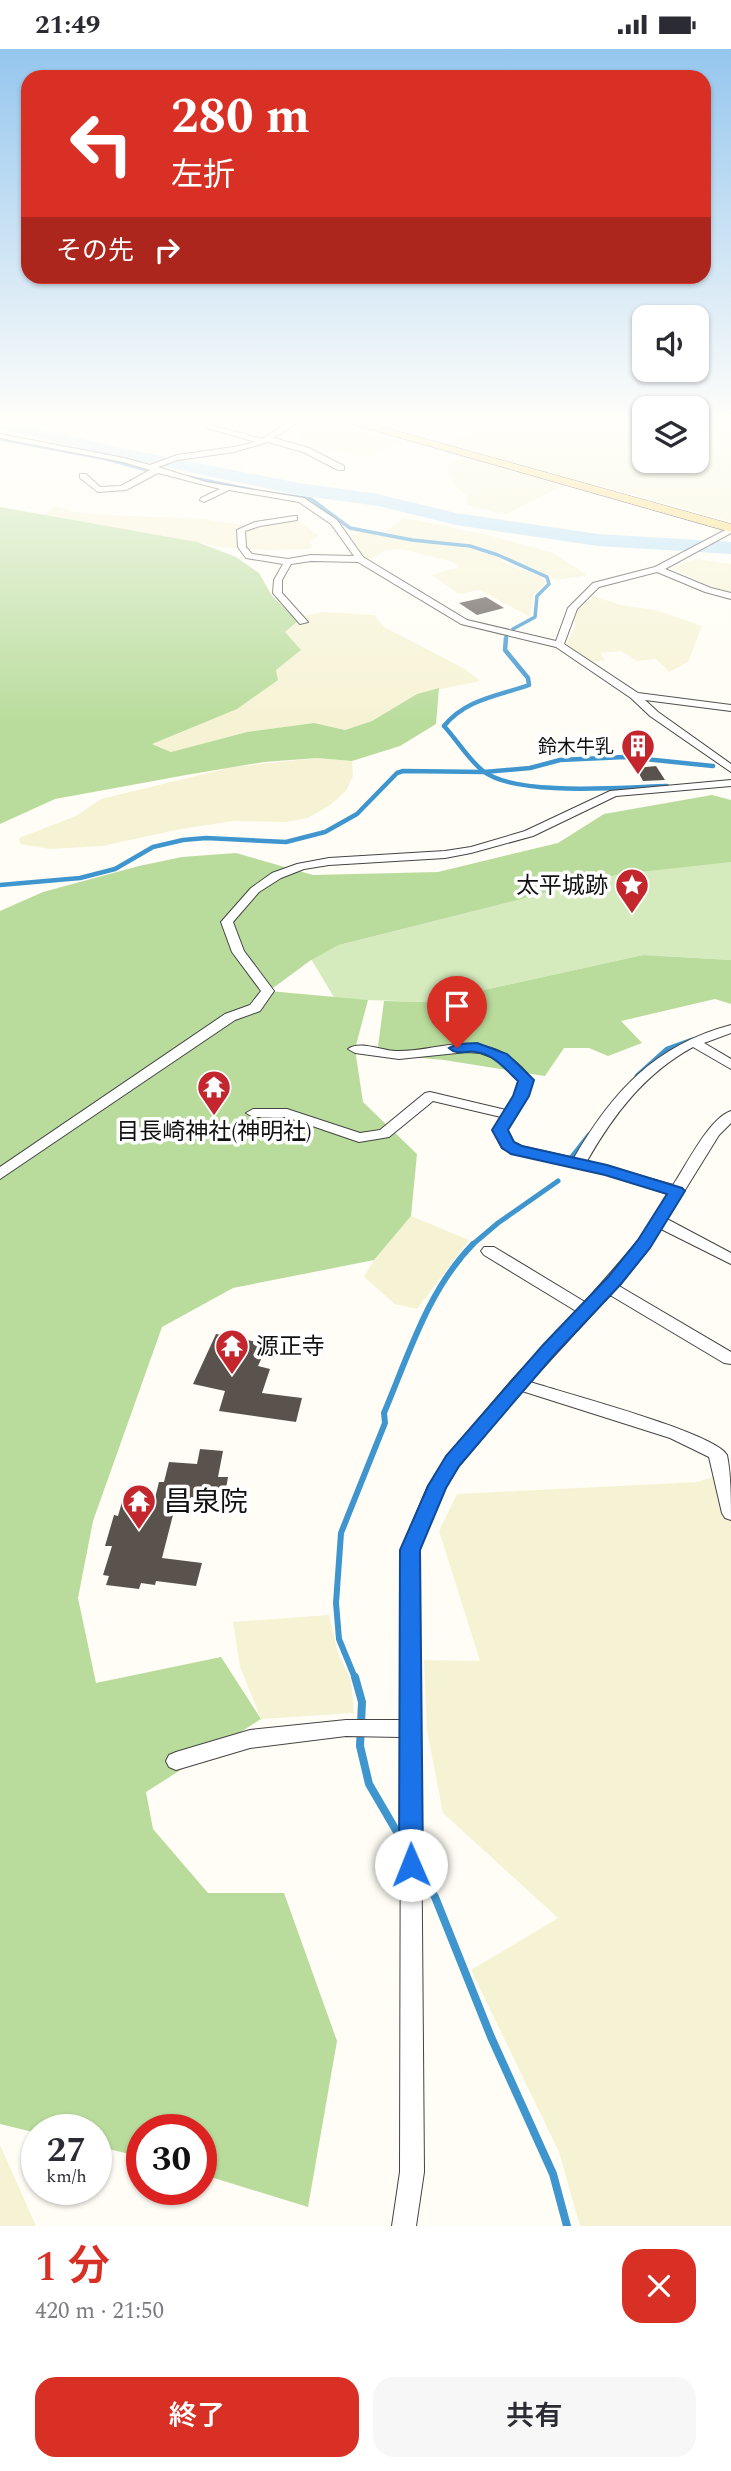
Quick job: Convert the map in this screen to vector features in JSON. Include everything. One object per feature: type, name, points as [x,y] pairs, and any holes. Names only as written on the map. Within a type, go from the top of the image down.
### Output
[{"type":"main road","points":[[701,521],[731,529]]},
{"type":"street","points":[[278,521],[241,530],[242,547],[250,556],[288,562],[311,558],[359,559]]},
{"type":"street","points":[[332,521],[359,559],[464,622],[559,645],[635,696],[654,714],[730,766]]},
{"type":"street","points":[[559,645],[565,636],[573,608],[596,585],[658,569],[731,529]]},
{"type":"street","points":[[288,562],[278,580],[277,593],[303,622]]},
{"type":"street","points":[[658,569],[708,590],[731,596]]},
{"type":"street","points":[[635,696],[731,708]]},
{"type":"street","points":[[0,1174],[230,1017],[255,1008],[268,991],[238,953],[227,922],[255,889],[285,870],[327,860],[458,853],[517,838],[545,827],[597,798],[614,793],[687,789],[731,783]]},
{"type":"street","points":[[578,1164],[595,1133],[623,1097],[661,1059],[693,1042],[731,1029]]},
{"type":"street","points":[[693,1042],[731,1066]]},
{"type":"street","points":[[355,1049],[400,1055],[477,1047],[490,1051],[502,1057],[526,1080],[511,1115],[500,1130],[508,1145],[517,1150],[677,1191]]},
{"type":"street","points":[[253,1113],[288,1113],[359,1138],[384,1134],[430,1096],[511,1115]]},
{"type":"street","points":[[404,2226],[412,2172],[410,1550],[437,1486],[453,1461],[518,1384],[609,1287],[644,1244],[714,1132],[731,1115]]},
{"type":"street","points":[[658,1221],[731,1259]]},
{"type":"street","points":[[489,1251],[587,1311]]},
{"type":"street","points":[[609,1287],[730,1359]]},
{"type":"street","points":[[518,1384],[676,1434],[715,1452],[719,1457],[731,1513]]},
{"type":"street","points":[[176,1761],[250,1739],[346,1728],[409,1729]]},
{"type":"shaded area","points":[[38,521],[213,521],[244,525],[272,521],[299,521],[319,536],[310,541],[312,547],[308,549],[269,550],[30,527]]},
{"type":"shaded area","points":[[401,521],[418,521],[488,535],[553,553],[587,575],[557,580],[498,552],[471,544],[409,538],[384,532]]},
{"type":"shaded area","points":[[364,531],[417,542],[462,546],[540,576],[546,583],[534,594],[530,617],[480,590],[459,594],[432,575],[459,567],[453,562],[401,549],[386,550],[369,560],[358,551],[351,536]]},
{"type":"shaded area","points":[[696,559],[731,564],[731,592],[718,590],[672,568]]},
{"type":"shaded area","points":[[594,596],[620,605],[656,610],[702,626],[688,662],[669,672],[656,659],[637,661],[621,651],[600,653],[605,660],[592,662],[566,645],[575,627],[575,612]]},
{"type":"shaded area","points":[[322,612],[374,615],[384,627],[465,669],[480,681],[417,694],[372,721],[345,730],[314,723],[247,732],[171,752],[151,743],[237,709],[276,670],[285,632],[298,621],[295,618]]},
{"type":"shaded area","points":[[317,758],[352,761],[353,776],[346,791],[330,805],[308,818],[285,822],[233,821],[102,846],[50,849],[20,844],[19,838],[76,816],[101,799],[233,767]]},
{"type":"shaded area","points":[[411,1216],[469,1240],[417,1309],[395,1304],[364,1277],[374,1260]]},
{"type":"shaded area","points":[[731,1470],[731,2226],[580,2226],[559,2152],[471,1970],[558,1918],[443,1813],[427,1731],[424,1660],[480,1661],[439,1531],[457,1494],[698,1482]]},
{"type":"shaded area","points":[[329,1615],[338,1653],[351,1680],[354,1713],[261,1719],[240,1667],[233,1622]]},
{"type":"shaded area","points":[[0,2145],[21,2192],[21,2205],[27,2205],[36,2226],[0,2226]]},
{"type":"green space","points":[[0,521],[77,521],[197,542],[236,557],[259,573],[272,596],[298,621],[285,632],[301,650],[276,670],[278,680],[237,709],[152,744],[171,752],[247,732],[314,723],[345,730],[372,721],[417,694],[439,688],[436,724],[400,746],[352,761],[317,758],[264,762],[186,775],[55,799],[0,824]]},
{"type":"green space","points":[[712,795],[731,800],[731,862],[621,874],[339,945],[311,960],[269,991],[368,1000],[355,1049],[363,1102],[417,1154],[411,1216],[374,1260],[233,1288],[162,1327],[93,1521],[78,1598],[96,1683],[221,1657],[261,1719],[146,1792],[153,1829],[208,1893],[284,1893],[337,2041],[308,2207],[217,2179],[217,2114],[126,2114],[126,2153],[112,2150],[112,2114],[21,2114],[21,2129],[0,2124],[0,911],[43,892],[182,857],[236,853],[313,875],[438,872],[558,843],[604,814]]},
{"type":"green space","points":[[731,862],[731,960],[643,955],[429,1002],[335,999],[311,959],[339,945],[621,874]]},
{"type":"green space","points":[[643,955],[731,960],[731,1004],[715,999],[621,1021],[642,1043],[608,1056],[589,1048],[564,1048],[545,1076],[444,1060],[377,1054],[384,1001],[429,1002]]},
{"type":"building","points":[[486,597],[504,608],[477,615],[459,603]]},
{"type":"building","points":[[656,766],[665,780],[643,781],[636,768]]},
{"type":"building","name":"源正寺","points":[[216,1334],[268,1344],[258,1366],[270,1369],[262,1393],[302,1398],[296,1422],[219,1411],[225,1391],[193,1384]]},
{"type":"building","name":"昌泉院","points":[[200,1449],[223,1451],[218,1477],[228,1477],[224,1500],[191,1497],[188,1512],[174,1511],[162,1558],[202,1563],[196,1586],[156,1581],[155,1585],[141,1583],[139,1589],[106,1585],[109,1576],[103,1575],[112,1546],[105,1546],[114,1515],[118,1516],[122,1502],[150,1505],[152,1498],[155,1498],[159,1482],[164,1482],[169,1462],[197,1464]]},
{"type":"waterway","points":[[340,521],[350,528],[412,540],[470,546],[498,555],[547,577],[549,584],[537,596],[535,617],[513,629]]},
{"type":"waterway","points":[[467,521],[598,540],[731,548]]},
{"type":"waterway","points":[[485,772],[444,726],[472,704],[529,685],[528,678],[505,650],[506,638]]},
{"type":"waterway","points":[[485,772],[530,768],[560,760],[625,757],[713,766]]},
{"type":"waterway","points":[[0,885],[80,878],[115,869],[153,847],[183,840],[206,838],[286,842],[325,832],[357,814],[397,773],[485,772]]},
{"type":"waterway","points":[[485,772],[499,779],[545,787],[599,789],[667,786]]},
{"type":"waterway","points":[[637,1076],[667,1049],[692,1040]]},
{"type":"waterway","points":[[571,1158],[589,1135]]},
{"type":"waterway","points":[[472,1245],[498,1223],[558,1181]]},
{"type":"waterway","points":[[355,1678],[339,1639],[336,1603],[341,1533],[385,1423],[384,1413],[421,1324],[444,1282],[472,1245]]},
{"type":"waterway","points":[[355,1677],[362,1702],[360,1746],[369,1784],[404,1844]]},
{"type":"waterway","points":[[420,1871],[435,1897],[491,2037],[553,2174],[567,2226]]},
{"type":"place","name":"鈴木牛乳","points":[[638,776]]},
{"type":"place","name":"太平城跡","points":[[632,915]]},
{"type":"place","name":"目長崎神社(神明社)","points":[[214,1117]]},
{"type":"place","name":"源正寺","points":[[232,1376]]},
{"type":"place","name":"昌泉院","points":[[139,1531]]},
{"type":"route","points":[[411,1865],[410,1550],[437,1486],[453,1461],[549,1349],[615,1280],[644,1244],[677,1191],[517,1150],[508,1145],[501,1137],[500,1130],[521,1096],[526,1080],[502,1057],[490,1051],[477,1047],[457,1048]]}]
